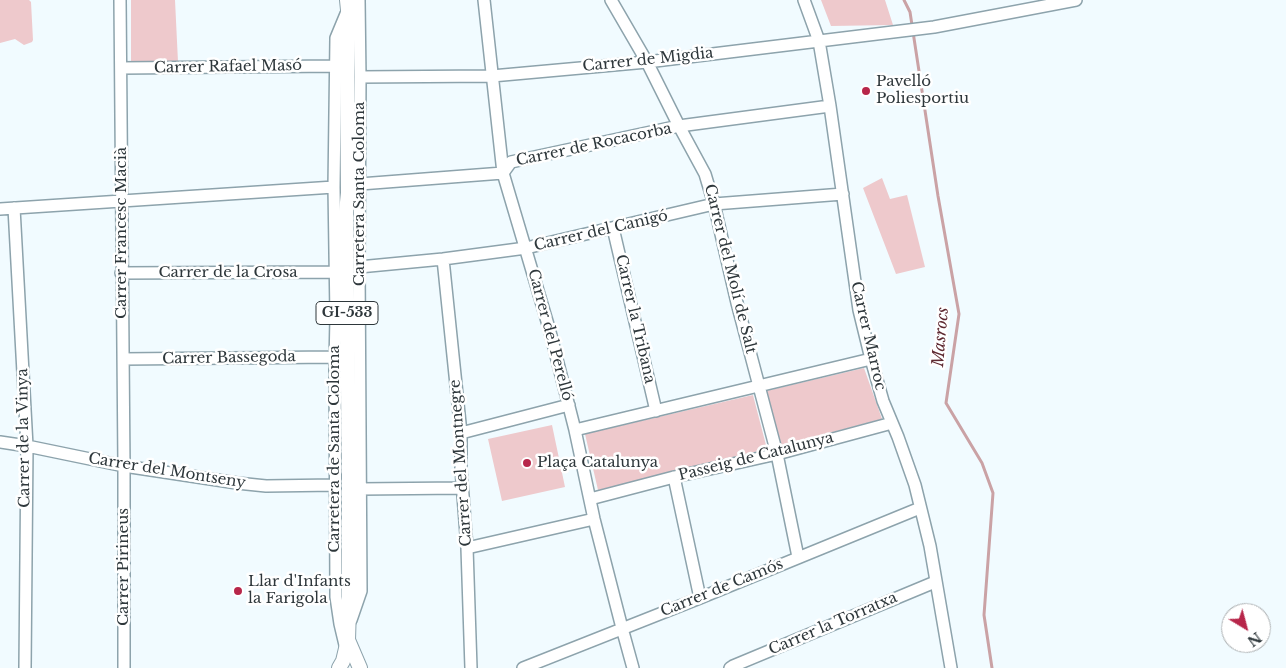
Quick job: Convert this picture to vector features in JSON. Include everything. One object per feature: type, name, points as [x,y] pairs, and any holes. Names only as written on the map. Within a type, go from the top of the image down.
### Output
[{"type":"main road","name":"Carretera Santa Coloma","points":[[340,668],[348,639],[349,466],[346,219],[348,193],[348,5]]},
{"type":"main road","name":"GI-533","points":[[348,639],[360,668]]},
{"type":"street","name":"Carrer Francesc Macià","points":[[120,0],[124,466]]},
{"type":"street","name":"Carretera Santa Coloma","points":[[348,639],[361,591],[359,0]]},
{"type":"street","name":"Carrer del Perelló","points":[[484,0],[503,173],[549,328],[575,430],[594,519],[633,668]]},
{"type":"street","name":"Carrer del Molí de Salt","points":[[611,0],[647,62],[705,174],[714,204],[737,303],[778,454],[798,557]]},
{"type":"street","name":"Carrer Marroc","points":[[804,0],[819,41],[859,310],[870,359],[883,401],[914,485],[930,546],[949,668]]},
{"type":"street","name":"Carrer de Migdia","points":[[360,77],[492,76],[647,62],[934,27],[1076,0]]},
{"type":"street","name":"Carretera de Santa Coloma","points":[[348,5],[336,38],[334,187],[336,596],[340,624],[348,639]]},
{"type":"street","name":"Carrer Rafael Masó","points":[[121,68],[336,66]]},
{"type":"street","name":"Carrer de Rocacorba","points":[[360,184],[503,173],[511,162],[679,126],[830,106]]},
{"type":"street","points":[[0,209],[334,187]]},
{"type":"street","name":"Carrer del Canigó","points":[[359,267],[444,259],[526,248],[714,204],[842,194]]},
{"type":"street","name":"Carrer de la Vinya","points":[[14,208],[26,446],[25,668]]},
{"type":"street","name":"Carrer la Tribana","points":[[613,228],[656,411]]},
{"type":"street","name":"Carrer del Montnegre","points":[[444,259],[461,433],[461,469],[467,548],[471,668]]},
{"type":"street","name":"Carrer de la Crosa","points":[[121,273],[335,272]]},
{"type":"street","name":"Carrer Bassegoda","points":[[123,360],[335,357]]},
{"type":"street","points":[[575,430],[870,359]]},
{"type":"street","points":[[461,433],[569,405]]},
{"type":"street","name":"Passeig de Catalunya","points":[[590,498],[778,454],[892,423]]},
{"type":"street","name":"Carrer del Montseny","points":[[0,442],[124,466],[237,483],[266,486],[335,485]]},
{"type":"street","name":"Carrer Pirineus","points":[[124,466],[124,668]]},
{"type":"street","points":[[674,477],[700,598]]},
{"type":"street","points":[[360,490],[463,488]]},
{"type":"street","name":"Carrer de Camós","points":[[523,668],[920,508]]},
{"type":"street","points":[[467,548],[594,519]]},
{"type":"street","name":"Carrer la Torratxa","points":[[730,668],[935,582]]},
{"type":"shaded area","points":[[0,0],[29,0],[31,2],[32,42],[24,45],[15,39],[0,43]]},
{"type":"shaded area","points":[[131,0],[175,0],[178,62],[131,62]]},
{"type":"shaded area","points":[[821,0],[885,0],[893,25],[831,26]]},
{"type":"shaded area","points":[[882,178],[890,199],[907,195],[925,267],[896,274],[863,188]]},
{"type":"shaded area","points":[[864,368],[882,419],[780,446],[766,391]]},
{"type":"shaded area","points":[[753,395],[767,449],[598,490],[585,434]]},
{"type":"shaded area","name":"Plaça Catalunya","points":[[552,425],[565,487],[502,501],[488,439]]},
{"type":"waterway","name":"Masrocs","points":[[904,0],[910,12],[938,196],[959,314],[946,403],[982,463],[993,493],[984,615],[992,668]]},
{"type":"place","name":"Pavelló Poliesportiu","points":[[866,91]]},
{"type":"place","name":"Plaça Catalunya","points":[[527,463]]},
{"type":"place","name":"Llar d'Infants la Farigola","points":[[238,591]]}]
